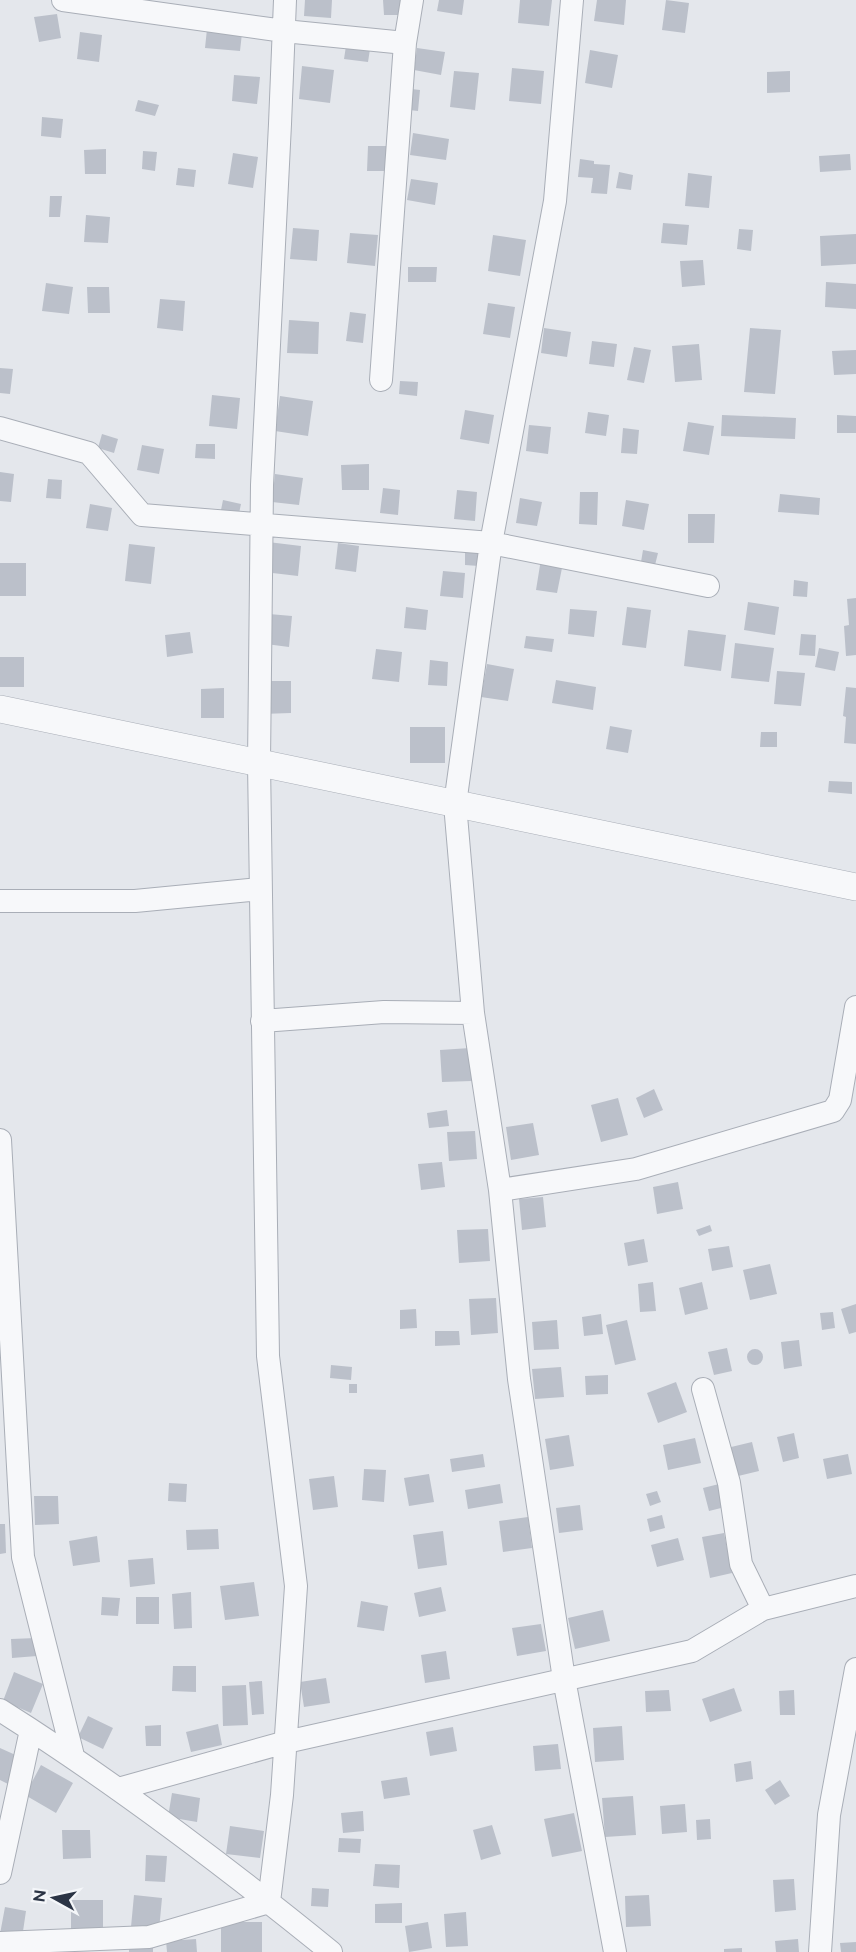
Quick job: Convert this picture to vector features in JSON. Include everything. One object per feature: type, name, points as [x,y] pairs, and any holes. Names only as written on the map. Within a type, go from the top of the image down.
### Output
[{"type":"street","points":[[63,0],[405,44]]},
{"type":"street","points":[[269,1902],[282,1796],[296,1586],[268,1356],[259,763],[261,524],[285,0]]},
{"type":"street","points":[[381,380],[405,44],[412,0]]},
{"type":"street","points":[[572,0],[555,201],[491,543],[455,804],[473,1013],[500,1190],[519,1379],[564,1679],[615,1952]]},
{"type":"street","points":[[0,428],[89,453],[142,515],[491,543],[708,586]]},
{"type":"street","points":[[0,710],[856,887]]},
{"type":"street","points":[[0,901],[135,901],[260,889]]},
{"type":"street","points":[[500,1190],[636,1169],[833,1111],[840,1100],[856,1007]]},
{"type":"street","points":[[262,1021],[384,1012],[473,1013]]},
{"type":"street","points":[[0,1140],[23,1557],[73,1756]]},
{"type":"street","points":[[703,1389],[729,1483],[741,1564],[763,1609]]},
{"type":"street","points":[[117,1790],[286,1742],[692,1651],[763,1609],[856,1586]]},
{"type":"street","points":[[820,1952],[829,1815],[856,1669]]},
{"type":"street","points":[[0,1710],[73,1756],[269,1902],[331,1952]]},
{"type":"street","points":[[0,1873],[31,1730]]},
{"type":"street","points":[[0,1943],[148,1937],[269,1902]]},
{"type":"building","points":[[305,0],[332,0],[331,18],[304,16]]},
{"type":"building","points":[[383,0],[402,0],[402,15],[384,15]]},
{"type":"building","points":[[439,0],[464,0],[462,15],[437,11]]},
{"type":"building","points":[[520,0],[552,0],[549,26],[518,23]]},
{"type":"building","points":[[597,0],[626,0],[624,25],[594,21]]},
{"type":"building","points":[[666,0],[689,3],[685,33],[662,30]]},
{"type":"building","points":[[57,14],[61,38],[39,42],[34,17]]},
{"type":"building","points":[[207,29],[242,33],[240,51],[205,48]]},
{"type":"building","points":[[80,32],[102,35],[99,62],[77,59]]},
{"type":"building","points":[[346,46],[370,49],[368,62],[344,59]]},
{"type":"building","points":[[417,48],[445,52],[441,75],[414,70]]},
{"type":"building","points":[[590,50],[618,55],[612,88],[585,83]]},
{"type":"building","points":[[302,66],[334,70],[330,103],[299,99]]},
{"type":"building","points":[[512,68],[544,71],[541,104],[509,101]]},
{"type":"building","points":[[454,71],[479,73],[475,110],[450,107]]},
{"type":"building","points":[[790,71],[790,92],[767,93],[767,72]]},
{"type":"building","points":[[234,75],[260,77],[257,104],[232,101]]},
{"type":"building","points":[[403,88],[420,90],[418,111],[401,109]]},
{"type":"building","points":[[138,100],[159,105],[155,116],[135,111]]},
{"type":"building","points":[[42,117],[63,119],[61,138],[41,136]]},
{"type":"building","points":[[413,133],[449,139],[446,160],[410,155]]},
{"type":"building","points":[[368,146],[393,146],[393,171],[367,171]]},
{"type":"building","points":[[106,149],[106,174],[85,174],[84,150]]},
{"type":"building","points":[[143,151],[157,152],[155,171],[142,169]]},
{"type":"building","points":[[233,153],[258,157],[253,188],[228,184]]},
{"type":"building","points":[[850,154],[851,170],[820,172],[819,156]]},
{"type":"building","points":[[580,159],[594,161],[594,164],[610,165],[607,194],[591,193],[593,178],[578,177]]},
{"type":"building","points":[[178,168],[196,170],[194,187],[176,185]]},
{"type":"building","points":[[619,172],[633,175],[631,190],[616,188]]},
{"type":"building","points":[[688,173],[712,176],[709,208],[685,206]]},
{"type":"building","points":[[411,179],[438,183],[435,205],[407,200]]},
{"type":"building","points":[[50,196],[62,196],[60,217],[49,217]]},
{"type":"building","points":[[86,215],[110,217],[108,243],[84,242]]},
{"type":"building","points":[[663,223],[689,225],[687,245],[661,243]]},
{"type":"building","points":[[293,228],[319,230],[317,261],[290,259]]},
{"type":"building","points":[[739,229],[753,230],[751,251],[737,249]]},
{"type":"building","points":[[350,233],[378,235],[375,266],[347,263]]},
{"type":"building","points":[[856,234],[856,264],[821,266],[820,236]]},
{"type":"building","points":[[493,235],[526,240],[520,276],[488,271]]},
{"type":"building","points":[[703,260],[705,285],[682,287],[680,261]]},
{"type":"building","points":[[408,267],[437,267],[436,282],[408,282]]},
{"type":"building","points":[[826,282],[856,284],[856,309],[825,307]]},
{"type":"building","points":[[46,283],[73,287],[69,314],[42,311]]},
{"type":"building","points":[[87,287],[109,287],[110,313],[88,313]]},
{"type":"building","points":[[160,299],[185,301],[183,331],[157,328]]},
{"type":"building","points":[[488,303],[515,307],[510,338],[483,334]]},
{"type":"building","points":[[350,312],[366,314],[363,343],[346,341]]},
{"type":"building","points":[[289,320],[319,322],[318,354],[287,353]]},
{"type":"building","points":[[544,328],[571,332],[567,357],[541,353]]},
{"type":"building","points":[[750,328],[781,330],[775,394],[744,392]]},
{"type":"building","points":[[592,341],[617,344],[614,367],[589,364]]},
{"type":"building","points":[[699,344],[702,380],[675,382],[672,346]]},
{"type":"building","points":[[634,347],[651,350],[644,383],[627,380]]},
{"type":"building","points":[[856,350],[856,374],[834,375],[832,351]]},
{"type":"building","points":[[0,368],[13,369],[10,394],[0,393]]},
{"type":"building","points":[[400,381],[418,382],[417,396],[399,394]]},
{"type":"building","points":[[212,395],[240,398],[237,429],[209,426]]},
{"type":"building","points":[[280,396],[313,401],[308,436],[275,431]]},
{"type":"building","points":[[465,410],[494,415],[489,444],[460,439]]},
{"type":"building","points":[[588,412],[609,415],[606,436],[585,433]]},
{"type":"building","points":[[722,415],[796,418],[795,439],[721,436]]},
{"type":"building","points":[[837,415],[856,416],[856,433],[837,433]]},
{"type":"building","points":[[688,422],[714,426],[709,455],[683,451]]},
{"type":"building","points":[[529,425],[551,427],[548,454],[526,451]]},
{"type":"building","points":[[623,428],[639,430],[637,454],[621,453]]},
{"type":"building","points":[[102,434],[118,439],[114,453],[98,448]]},
{"type":"building","points":[[196,444],[215,444],[215,459],[195,458]]},
{"type":"building","points":[[142,445],[164,449],[159,474],[137,470]]},
{"type":"building","points":[[369,464],[369,490],[342,490],[341,465]]},
{"type":"building","points":[[0,472],[14,474],[11,502],[0,501]]},
{"type":"building","points":[[275,474],[303,478],[299,505],[272,502]]},
{"type":"building","points":[[48,479],[62,480],[61,499],[46,498]]},
{"type":"building","points":[[383,488],[400,490],[398,515],[380,513]]},
{"type":"building","points":[[457,490],[477,492],[475,521],[454,519]]},
{"type":"building","points":[[580,492],[598,492],[597,525],[579,524]]},
{"type":"building","points":[[780,494],[820,498],[819,515],[778,512]]},
{"type":"building","points":[[520,498],[542,502],[537,526],[516,523]]},
{"type":"building","points":[[223,500],[241,504],[238,518],[220,515]]},
{"type":"building","points":[[626,500],[649,504],[644,530],[622,526]]},
{"type":"building","points":[[90,504],[112,508],[108,531],[86,528]]},
{"type":"building","points":[[688,514],[715,514],[714,543],[688,543]]},
{"type":"building","points":[[268,542],[301,546],[298,576],[264,572]]},
{"type":"building","points":[[338,543],[359,546],[356,572],[335,569]]},
{"type":"building","points":[[129,544],[155,547],[151,584],[125,581]]},
{"type":"building","points":[[465,549],[479,550],[479,566],[465,565]]},
{"type":"building","points":[[643,550],[658,553],[655,565],[641,562]]},
{"type":"building","points":[[541,559],[563,563],[557,593],[536,590]]},
{"type":"building","points":[[0,563],[26,563],[26,596],[0,596]]},
{"type":"building","points":[[443,571],[465,573],[463,598],[440,596]]},
{"type":"building","points":[[794,580],[808,582],[807,597],[793,596]]},
{"type":"building","points":[[856,598],[856,655],[846,656],[844,626],[849,625],[847,599]]},
{"type":"building","points":[[748,602],[779,607],[775,635],[744,630]]},
{"type":"building","points":[[406,607],[428,610],[426,630],[404,628]]},
{"type":"building","points":[[627,607],[651,610],[646,648],[622,645]]},
{"type":"building","points":[[570,609],[597,611],[594,637],[568,634]]},
{"type":"building","points":[[269,614],[292,616],[289,647],[266,644]]},
{"type":"building","points":[[688,630],[726,635],[721,671],[684,666]]},
{"type":"building","points":[[190,632],[193,653],[167,657],[165,635]]},
{"type":"building","points":[[801,634],[816,635],[815,656],[799,655]]},
{"type":"building","points":[[526,636],[554,639],[552,652],[524,648]]},
{"type":"building","points":[[735,643],[774,648],[769,682],[731,678]]},
{"type":"building","points":[[819,648],[839,652],[835,671],[815,667]]},
{"type":"building","points":[[376,649],[402,652],[399,682],[372,679]]},
{"type":"building","points":[[0,657],[24,657],[24,687],[0,687]]},
{"type":"building","points":[[430,660],[448,662],[447,686],[428,685]]},
{"type":"building","points":[[487,664],[514,669],[508,701],[481,697]]},
{"type":"building","points":[[777,671],[805,673],[801,706],[774,704]]},
{"type":"building","points":[[556,680],[596,687],[593,710],[552,703]]},
{"type":"building","points":[[262,681],[291,681],[291,713],[262,714]]},
{"type":"building","points":[[846,687],[856,688],[856,744],[844,743],[846,717],[843,716]]},
{"type":"building","points":[[224,688],[224,718],[201,718],[201,689]]},
{"type":"building","points":[[610,726],[632,730],[628,753],[606,749]]},
{"type":"building","points":[[410,727],[445,727],[445,763],[410,763]]},
{"type":"building","points":[[761,732],[777,732],[777,747],[760,747]]},
{"type":"building","points":[[829,781],[852,782],[852,794],[828,792]]},
{"type":"building","points":[[470,1048],[472,1081],[442,1082],[440,1050]]},
{"type":"building","points":[[654,1089],[663,1110],[644,1118],[636,1098]]},
{"type":"building","points":[[618,1098],[628,1135],[601,1142],[591,1105]]},
{"type":"building","points":[[447,1110],[449,1126],[429,1128],[427,1113]]},
{"type":"building","points":[[533,1123],[539,1155],[511,1160],[506,1127]]},
{"type":"building","points":[[475,1131],[477,1159],[449,1161],[447,1132]]},
{"type":"building","points":[[442,1162],[445,1187],[421,1190],[418,1164]]},
{"type":"building","points":[[678,1182],[683,1209],[657,1214],[653,1187]]},
{"type":"building","points":[[543,1197],[546,1227],[522,1230],[519,1199]]},
{"type":"building","points":[[710,1225],[712,1231],[699,1236],[696,1230]]},
{"type":"building","points":[[488,1229],[490,1261],[459,1263],[457,1230]]},
{"type":"building","points":[[644,1239],[648,1262],[628,1266],[624,1243]]},
{"type":"building","points":[[729,1246],[733,1267],[712,1271],[708,1249]]},
{"type":"building","points":[[770,1264],[777,1294],[750,1300],[743,1270]]},
{"type":"building","points":[[653,1282],[656,1311],[640,1312],[638,1284]]},
{"type":"building","points":[[702,1282],[708,1309],[685,1315],[679,1288]]},
{"type":"building","points":[[496,1298],[498,1333],[471,1335],[469,1299]]},
{"type":"building","points":[[856,1304],[856,1332],[849,1334],[841,1309]]},
{"type":"building","points":[[416,1309],[417,1328],[400,1329],[400,1310]]},
{"type":"building","points":[[833,1312],[835,1328],[822,1330],[820,1313]]},
{"type":"building","points":[[601,1314],[603,1334],[584,1336],[582,1317]]},
{"type":"building","points":[[557,1320],[559,1349],[534,1350],[532,1322]]},
{"type":"building","points":[[627,1320],[636,1360],[615,1365],[606,1325]]},
{"type":"building","points":[[435,1331],[459,1331],[460,1345],[435,1346]]},
{"type":"building","points":[[799,1340],[802,1366],[784,1369],[781,1342]]},
{"type":"building","points":[[727,1348],[732,1371],[714,1375],[708,1352]]},
{"type":"building","points":[[752,1349],[758,1349],[763,1357],[761,1363],[752,1365],[747,1360],[747,1354]]},
{"type":"building","points":[[331,1365],[352,1367],[351,1380],[330,1378]]},
{"type":"building","points":[[561,1367],[564,1397],[535,1399],[532,1369]]},
{"type":"building","points":[[608,1375],[608,1394],[586,1395],[585,1376]]},
{"type":"building","points":[[676,1382],[687,1412],[658,1423],[647,1393]]},
{"type":"building","points":[[349,1384],[357,1384],[357,1393],[349,1393]]},
{"type":"building","points":[[794,1433],[799,1458],[783,1462],[777,1437]]},
{"type":"building","points":[[569,1435],[574,1466],[550,1470],[545,1439]]},
{"type":"building","points":[[695,1438],[701,1463],[668,1470],[663,1445]]},
{"type":"building","points":[[752,1442],[759,1471],[734,1477],[727,1448]]},
{"type":"building","points":[[483,1454],[485,1467],[452,1472],[450,1459]]},
{"type":"building","points":[[848,1454],[852,1474],[827,1479],[823,1459]]},
{"type":"building","points":[[364,1469],[386,1470],[384,1502],[362,1500]]},
{"type":"building","points":[[429,1474],[434,1502],[409,1506],[404,1478]]},
{"type":"building","points":[[334,1476],[338,1507],[313,1510],[309,1479]]},
{"type":"building","points":[[169,1483],[187,1484],[186,1502],[168,1501]]},
{"type":"building","points":[[723,1483],[729,1506],[709,1511],[703,1488]]},
{"type":"building","points":[[500,1484],[503,1503],[468,1509],[465,1490]]},
{"type":"building","points":[[657,1491],[661,1502],[650,1506],[646,1494]]},
{"type":"building","points":[[34,1496],[58,1496],[59,1524],[35,1525]]},
{"type":"building","points":[[580,1505],[583,1530],[559,1533],[556,1508]]},
{"type":"building","points":[[662,1515],[665,1528],[650,1532],[647,1519]]},
{"type":"building","points":[[528,1517],[532,1548],[503,1552],[499,1521]]},
{"type":"building","points":[[0,1524],[5,1524],[6,1553],[0,1554]]},
{"type":"building","points":[[218,1529],[219,1549],[187,1550],[186,1530]]},
{"type":"building","points":[[443,1531],[447,1565],[418,1569],[413,1535]]},
{"type":"building","points":[[724,1533],[732,1573],[710,1578],[702,1537]]},
{"type":"building","points":[[97,1536],[100,1562],[73,1566],[69,1541]]},
{"type":"building","points":[[678,1538],[684,1560],[657,1567],[651,1545]]},
{"type":"building","points":[[153,1558],[155,1584],[130,1587],[128,1560]]},
{"type":"building","points":[[254,1582],[259,1616],[225,1620],[220,1586]]},
{"type":"building","points":[[441,1587],[446,1611],[419,1617],[414,1593]]},
{"type":"building","points":[[191,1592],[192,1628],[174,1629],[172,1594]]},
{"type":"building","points":[[102,1597],[120,1598],[118,1616],[101,1615]]},
{"type":"building","points":[[136,1597],[159,1597],[159,1624],[136,1624]]},
{"type":"building","points":[[361,1601],[388,1606],[384,1631],[357,1627]]},
{"type":"building","points":[[603,1610],[610,1641],[575,1649],[568,1618]]},
{"type":"building","points":[[541,1624],[546,1651],[517,1656],[512,1628]]},
{"type":"building","points":[[36,1638],[37,1656],[12,1658],[11,1639]]},
{"type":"building","points":[[446,1651],[450,1679],[425,1683],[421,1655]]},
{"type":"building","points":[[173,1666],[196,1666],[196,1692],[172,1691]]},
{"type":"building","points":[[14,1672],[43,1684],[31,1713],[3,1701]]},
{"type":"building","points":[[326,1678],[330,1703],[304,1707],[300,1682]]},
{"type":"building","points":[[262,1681],[264,1714],[252,1715],[249,1682]]},
{"type":"building","points":[[246,1685],[248,1725],[223,1726],[222,1686]]},
{"type":"building","points":[[734,1688],[742,1711],[710,1722],[702,1699]]},
{"type":"building","points":[[669,1690],[671,1711],[646,1712],[645,1691]]},
{"type":"building","points":[[794,1690],[795,1715],[780,1715],[779,1691]]},
{"type":"building","points":[[88,1716],[113,1728],[103,1749],[78,1737]]},
{"type":"building","points":[[218,1724],[222,1745],[191,1752],[186,1732]]},
{"type":"building","points":[[161,1725],[161,1746],[146,1746],[145,1726]]},
{"type":"building","points":[[622,1726],[624,1760],[595,1762],[593,1728]]},
{"type":"building","points":[[453,1727],[457,1751],[430,1756],[426,1732]]},
{"type":"building","points":[[558,1744],[561,1769],[535,1771],[533,1746]]},
{"type":"building","points":[[0,1748],[20,1757],[8,1784],[0,1780]]},
{"type":"building","points":[[751,1761],[753,1779],[736,1782],[734,1764]]},
{"type":"building","points":[[41,1765],[73,1783],[56,1813],[25,1795]]},
{"type":"building","points":[[407,1777],[410,1795],[384,1799],[381,1781]]},
{"type":"building","points":[[780,1780],[790,1796],[775,1805],[765,1790]]},
{"type":"building","points":[[172,1793],[200,1798],[197,1822],[168,1817]]},
{"type":"building","points":[[633,1796],[636,1835],[605,1837],[602,1798]]},
{"type":"building","points":[[685,1804],[687,1832],[662,1834],[660,1806]]},
{"type":"building","points":[[363,1811],[364,1831],[343,1833],[341,1813]]},
{"type":"building","points":[[574,1813],[582,1851],[552,1857],[544,1819]]},
{"type":"building","points":[[710,1819],[711,1839],[697,1840],[696,1820]]},
{"type":"building","points":[[492,1825],[501,1854],[481,1860],[473,1830]]},
{"type":"building","points":[[230,1826],[264,1831],[260,1858],[226,1854]]},
{"type":"building","points":[[62,1830],[90,1830],[91,1858],[63,1859]]},
{"type":"building","points":[[339,1838],[361,1839],[360,1853],[338,1852]]},
{"type":"building","points":[[146,1855],[167,1856],[165,1882],[145,1881]]},
{"type":"building","points":[[375,1864],[400,1865],[399,1888],[373,1886]]},
{"type":"building","points":[[794,1879],[796,1910],[775,1912],[773,1880]]},
{"type":"building","points":[[312,1888],[329,1889],[328,1907],[311,1906]]},
{"type":"building","points":[[134,1895],[162,1898],[159,1930],[131,1927]]},
{"type":"building","points":[[649,1895],[651,1926],[626,1927],[625,1896]]},
{"type":"building","points":[[71,1900],[103,1900],[103,1933],[71,1934]]},
{"type":"building","points":[[402,1903],[402,1923],[375,1923],[375,1904]]},
{"type":"building","points":[[5,1907],[26,1911],[22,1938],[0,1934]]},
{"type":"building","points":[[466,1912],[468,1946],[446,1947],[444,1914]]},
{"type":"building","points":[[221,1922],[262,1922],[262,1952],[221,1952]]},
{"type":"building","points":[[428,1922],[432,1948],[409,1952],[405,1926]]},
{"type":"building","points":[[196,1939],[197,1952],[167,1952],[166,1941]]},
{"type":"building","points":[[798,1939],[799,1952],[776,1952],[775,1941]]},
{"type":"building","points":[[153,1942],[153,1952],[129,1952],[129,1943]]},
{"type":"building","points":[[856,1942],[856,1952],[841,1952],[840,1943]]},
{"type":"building","points":[[742,1948],[742,1952],[724,1952],[724,1949]]}]
